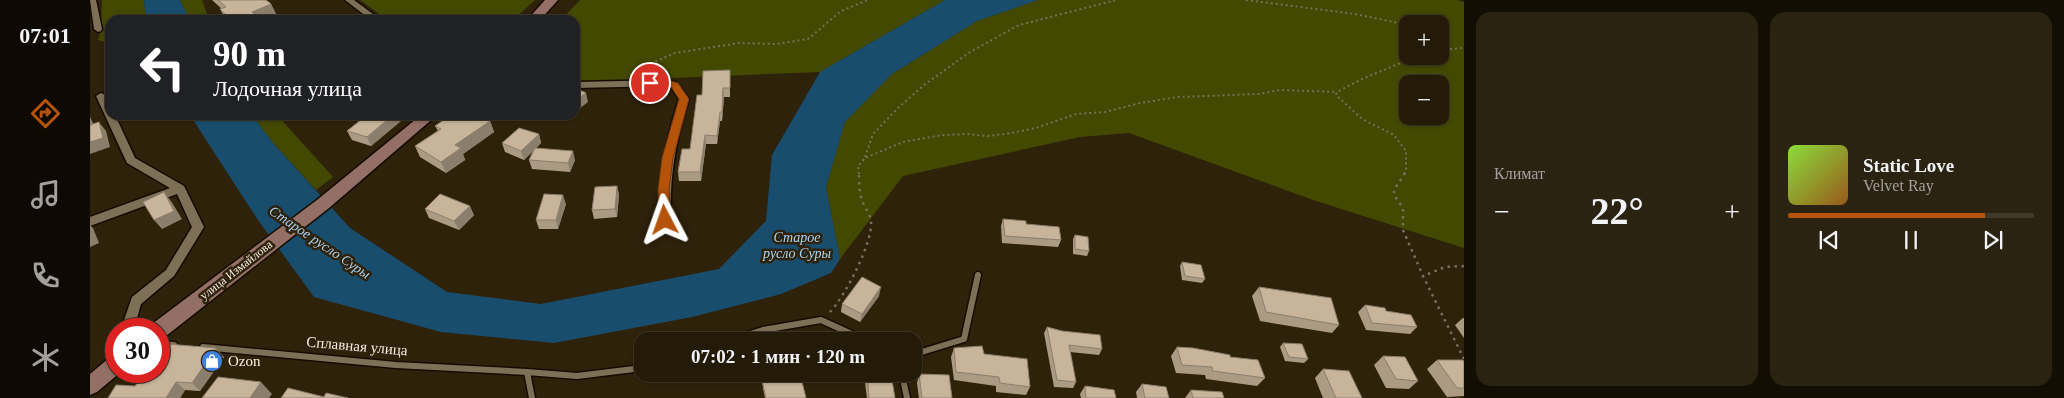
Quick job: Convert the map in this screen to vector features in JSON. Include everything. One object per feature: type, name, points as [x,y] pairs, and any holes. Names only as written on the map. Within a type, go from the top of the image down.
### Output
[{"type":"main road","points":[[538,15],[552,0]]},
{"type":"main road","name":"улица Измайлова","points":[[170,322],[323,204],[424,120]]},
{"type":"main road","points":[[90,386],[105,373]]},
{"type":"street","points":[[92,0],[98,29]]},
{"type":"street","points":[[349,0],[370,15]]},
{"type":"street","points":[[580,85],[668,83],[674,85],[684,99],[667,158],[663,190],[665,220]]},
{"type":"street","points":[[101,96],[105,105]]},
{"type":"street","points":[[112,120],[130,160],[180,189],[198,227],[170,273],[136,301],[131,318]]},
{"type":"street","points":[[90,222],[180,189]]},
{"type":"lane","points":[[922,352],[964,338],[978,274]]},
{"type":"lane","points":[[756,332],[821,320],[847,332]]},
{"type":"lane","points":[[170,345],[186,346]]},
{"type":"lane","name":"Сплавная улица","points":[[196,347],[396,365],[577,376],[634,369]]},
{"type":"lane","points":[[527,372],[532,398]]},
{"type":"lane","points":[[903,382],[906,398]]},
{"type":"path","points":[[633,83],[637,75],[652,63],[675,53],[739,44],[776,44],[808,39],[842,11],[868,0]]},
{"type":"path","points":[[821,320],[835,308],[869,240],[871,222],[861,197],[858,166],[865,158],[873,134],[924,85],[970,52],[1020,25],[1116,0]]},
{"type":"path","points":[[1246,0],[1356,14],[1399,24]]},
{"type":"path","points":[[1449,49],[1464,48]]},
{"type":"path","points":[[865,158],[903,142],[942,136],[967,134],[988,136],[1011,133],[1036,128],[1076,114],[1105,112],[1140,103],[1178,97],[1259,94],[1280,90],[1337,92],[1399,64]]},
{"type":"path","points":[[1337,92],[1336,95],[1339,99],[1354,113],[1394,135],[1406,151],[1406,170],[1394,190],[1394,195],[1403,208],[1403,230],[1423,276],[1464,359]]},
{"type":"path","points":[[1423,276],[1445,267],[1464,266]]},
{"type":"green space","points":[[102,0],[144,0],[146,15],[105,15],[105,42],[98,40],[101,31]]},
{"type":"green space","points":[[180,0],[202,0],[207,15],[188,15]]},
{"type":"green space","points":[[360,0],[535,0],[518,15],[380,15]]},
{"type":"green space","points":[[580,0],[945,0],[820,72],[580,82],[580,15],[566,15]]},
{"type":"green space","points":[[1038,0],[1457,0],[1464,2],[1464,248],[1313,200],[1129,133],[1080,137],[903,176],[840,259],[826,187],[845,122],[892,74],[977,21]]},
{"type":"green space","points":[[256,120],[282,120],[333,177],[316,190],[273,143]]},
{"type":"water","points":[[144,0],[180,0],[188,15],[146,15]]},
{"type":"water","name":"Старое русло Суры","points":[[945,0],[1038,0],[977,21],[892,74],[845,122],[826,187],[840,259],[831,273],[781,294],[692,317],[554,343],[441,332],[314,297],[258,220],[193,120],[256,120],[273,143],[350,228],[447,292],[541,304],[719,269],[766,221],[772,155],[820,72]]},
{"type":"building","points":[[218,0],[266,0],[271,4],[252,12],[255,15],[226,15],[220,9],[226,7]]},
{"type":"building","points":[[730,70],[730,88],[723,88],[722,112],[720,112],[717,136],[705,135],[700,172],[678,172],[682,149],[690,149],[697,95],[702,95],[703,71]]},
{"type":"building","points":[[580,90],[586,93],[580,97]]},
{"type":"building","points":[[361,120],[387,120],[367,137],[347,131]]},
{"type":"building","points":[[444,120],[490,121],[455,145],[461,148],[441,162],[415,146],[441,129],[435,126]]},
{"type":"building","points":[[99,122],[103,138],[90,142],[90,125]]},
{"type":"building","points":[[519,128],[539,134],[521,151],[502,143]]},
{"type":"building","points":[[535,148],[573,151],[568,163],[529,160]]},
{"type":"building","points":[[617,186],[615,209],[592,210],[595,187]]},
{"type":"building","points":[[164,192],[174,211],[154,220],[143,202]]},
{"type":"building","points":[[440,194],[470,206],[454,221],[425,209]]},
{"type":"building","points":[[544,194],[563,195],[556,220],[536,220]]},
{"type":"building","points":[[1003,219],[1026,221],[1026,224],[1059,227],[1061,240],[1005,236]]},
{"type":"building","points":[[1075,235],[1088,237],[1089,251],[1075,249]]},
{"type":"building","points":[[1182,262],[1201,265],[1205,279],[1185,276]]},
{"type":"building","points":[[862,277],[881,287],[862,314],[842,304]]},
{"type":"building","points":[[1259,287],[1331,298],[1339,325],[1266,312]]},
{"type":"building","points":[[1365,305],[1411,315],[1417,327],[1372,323]]},
{"type":"building","points":[[1047,327],[1062,331],[1100,335],[1102,349],[1069,345],[1076,382],[1057,380]]},
{"type":"building","points":[[1283,343],[1302,344],[1308,359],[1289,357]]},
{"type":"building","points":[[170,344],[216,348],[192,383],[176,382],[166,398],[108,398],[116,385],[135,386],[137,383],[170,383]]},
{"type":"building","points":[[982,346],[984,354],[1027,359],[1030,387],[1000,383],[999,377],[956,372],[954,348]]},
{"type":"building","points":[[1177,347],[1193,348],[1230,355],[1230,357],[1258,360],[1265,378],[1213,371],[1212,367],[1182,365]]},
{"type":"building","points":[[1383,356],[1405,357],[1418,381],[1396,379]]},
{"type":"building","points":[[1437,360],[1463,360],[1464,388],[1457,388]]},
{"type":"building","points":[[1323,369],[1349,371],[1362,398],[1336,398]]},
{"type":"building","points":[[922,374],[949,375],[952,398],[922,398],[920,382],[922,382]]},
{"type":"building","points":[[218,377],[261,382],[250,398],[202,398]]},
{"type":"building","points":[[762,382],[802,382],[806,398],[766,398]]},
{"type":"building","points":[[868,382],[892,382],[895,398],[869,398]]},
{"type":"building","points":[[1142,384],[1166,387],[1169,398],[1145,398]]},
{"type":"building","points":[[1085,386],[1114,390],[1116,398],[1086,398]]},
{"type":"building","points":[[288,388],[324,397],[326,393],[348,398],[281,398]]},
{"type":"building","points":[[1191,390],[1222,392],[1224,398],[1193,398]]},
{"type":"place","name":"Ozon","points":[[212,361]]},
{"type":"route","points":[[650,83],[674,85],[684,99],[667,158],[663,190],[665,220]]}]
